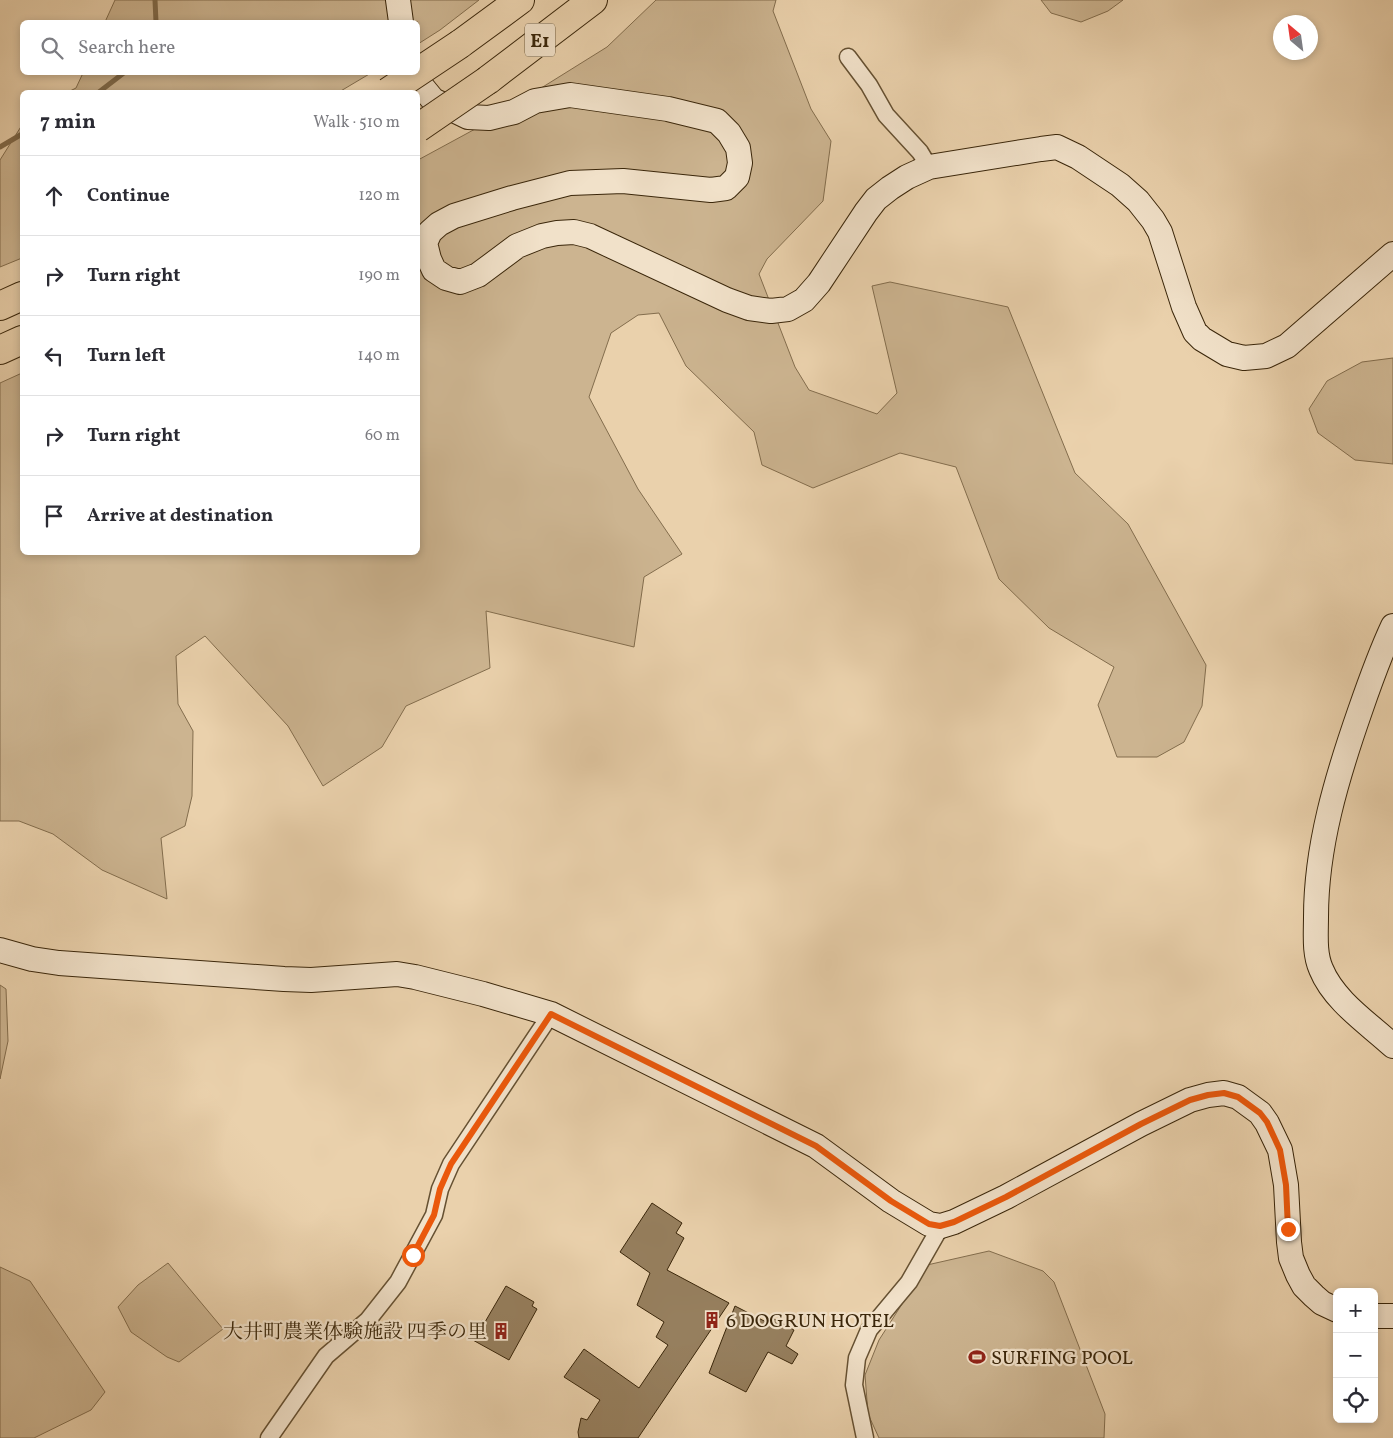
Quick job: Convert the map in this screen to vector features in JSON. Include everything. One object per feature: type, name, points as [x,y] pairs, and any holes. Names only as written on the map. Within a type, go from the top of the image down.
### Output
[{"type":"highway","name":"E1","points":[[420,71],[520,0]]},
{"type":"highway","name":"E1","points":[[420,127],[488,80],[593,0]]},
{"type":"highway","name":"E1","points":[[391,90],[414,75]]},
{"type":"highway","points":[[0,306],[20,297]]},
{"type":"highway","points":[[0,350],[20,341]]},
{"type":"street","points":[[398,0],[401,20]]},
{"type":"street","points":[[848,57],[886,115],[920,152],[929,167]]},
{"type":"street","points":[[416,75],[419,83],[433,100],[468,118],[489,118],[514,112],[535,101],[570,95],[668,109],[716,121],[728,133],[738,148],[740,163],[737,177],[726,188],[711,190],[623,181],[570,183],[454,216],[439,224],[430,232],[426,242],[429,259],[434,270],[446,278],[460,282],[478,275],[517,246],[557,233],[574,232],[590,236],[727,300],[771,311],[788,309],[804,300],[819,283],[876,199],[907,177],[929,167],[1057,147],[1078,157],[1120,185],[1138,201],[1153,220],[1162,239],[1184,307],[1195,332],[1202,339],[1227,354],[1244,358],[1266,356],[1287,346],[1393,254]]},
{"type":"street","points":[[1393,626],[1376,666],[1334,791],[1323,844],[1316,896],[1316,938],[1320,968],[1330,986],[1340,999],[1393,1046]]},
{"type":"street","points":[[0,950],[32,959],[59,963],[284,979],[311,980],[397,974],[415,976],[483,994],[551,1014],[816,1146],[891,1201],[929,1224],[940,1226],[954,1222],[1006,1197],[1141,1124],[1190,1100],[1224,1093],[1238,1097],[1250,1105],[1267,1122],[1280,1150],[1284,1168],[1289,1242],[1294,1266],[1309,1291],[1322,1303],[1333,1308]]},
{"type":"street","points":[[269,1438],[326,1356],[380,1308],[398,1282],[434,1215],[440,1189],[451,1164],[551,1014]]},
{"type":"street","points":[[865,1438],[858,1414],[854,1385],[857,1358],[869,1330],[909,1282],[940,1226]]},
{"type":"street","points":[[1378,1316],[1393,1316]]},
{"type":"shaded area","points":[[115,0],[479,0],[420,43],[420,20],[106,20]]},
{"type":"shaded area","points":[[656,0],[776,0],[773,11],[811,109],[831,141],[823,201],[767,259],[759,274],[795,367],[809,390],[877,414],[897,393],[872,286],[890,282],[1008,307],[1075,473],[1128,524],[1206,665],[1202,706],[1184,742],[1157,757],[1117,757],[1098,705],[1114,667],[1049,628],[999,579],[956,467],[900,453],[813,488],[762,465],[754,432],[686,366],[659,313],[638,315],[611,333],[589,397],[638,489],[682,554],[644,577],[634,647],[486,611],[490,668],[406,706],[382,747],[323,786],[288,726],[205,636],[176,656],[178,704],[193,731],[192,796],[185,826],[161,838],[167,899],[102,870],[53,834],[19,821],[0,821],[0,383],[20,374],[20,555],[420,555],[420,159],[477,128],[607,47]]},
{"type":"shaded area","points":[[1041,0],[1123,0],[1108,11],[1081,22],[1051,13]]},
{"type":"shaded area","points":[[82,75],[368,75],[342,90],[72,90],[76,88]]},
{"type":"shaded area","points":[[20,128],[20,259],[0,267],[0,160]]},
{"type":"shaded area","points":[[1393,358],[1393,464],[1355,460],[1318,433],[1309,409],[1327,381],[1362,362]]},
{"type":"shaded area","points":[[0,985],[6,989],[8,1041],[0,1079]]},
{"type":"shaded area","name":"SURFING POOL","points":[[989,1251],[1043,1271],[1054,1282],[1105,1414],[1104,1438],[879,1438],[868,1414],[865,1375],[879,1340],[927,1265]]},
{"type":"shaded area","points":[[168,1263],[223,1329],[179,1362],[167,1357],[131,1332],[118,1307],[138,1285]]},
{"type":"shaded area","points":[[0,1267],[30,1281],[105,1392],[91,1410],[34,1438],[0,1438]]},
{"type":"building","name":"6 DOGRUN HOTEL","points":[[652,1203],[682,1223],[676,1233],[684,1238],[667,1270],[729,1303],[638,1438],[579,1438],[578,1432],[581,1418],[587,1420],[600,1400],[564,1377],[584,1349],[639,1388],[668,1345],[656,1337],[664,1322],[637,1305],[650,1273],[620,1252]]},
{"type":"building","name":"大井町農業体験施設 四季の里","points":[[506,1286],[534,1302],[532,1306],[537,1309],[509,1360],[471,1339],[482,1320],[485,1322]]},
{"type":"building","points":[[735,1306],[770,1324],[774,1319],[794,1330],[786,1346],[798,1354],[792,1364],[768,1352],[746,1392],[709,1373]]},
{"type":"waterway","points":[[155,0],[156,20]]},
{"type":"waterway","points":[[102,90],[121,75]]},
{"type":"waterway","points":[[0,147],[20,135]]},
{"type":"place","name":"6 DOGRUN HOTEL","points":[[712,1320]]},
{"type":"place","name":"大井町農業体験施設 四季の里","points":[[501,1331]]},
{"type":"place","name":"SURFING POOL","points":[[977,1357]]},
{"type":"route","points":[[413,1255],[434,1215],[440,1189],[451,1164],[551,1014],[652,1066],[816,1146],[891,1201],[929,1224],[940,1226],[954,1222],[1006,1197],[1141,1124],[1190,1100],[1224,1093],[1238,1097],[1260,1113],[1267,1122],[1280,1150],[1286,1185],[1288,1229]]}]
